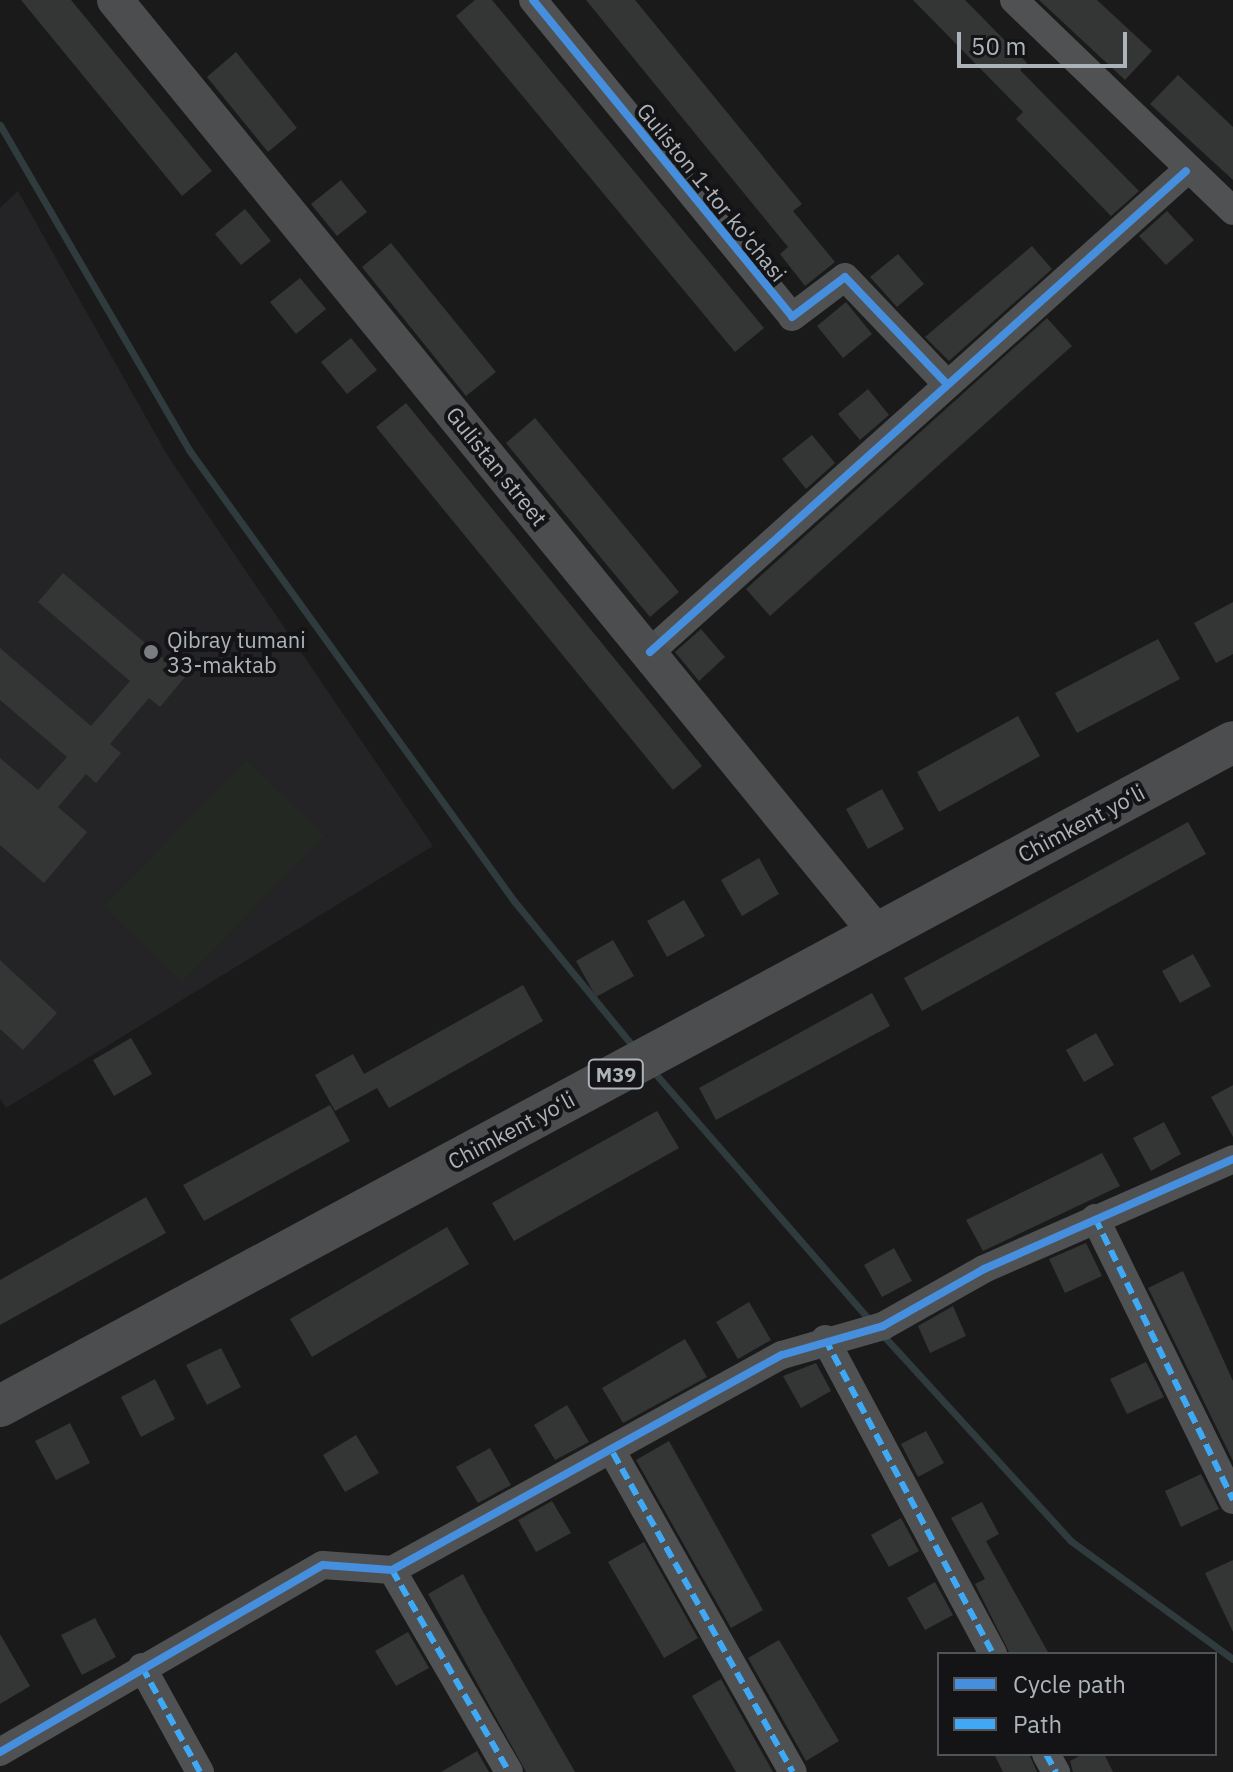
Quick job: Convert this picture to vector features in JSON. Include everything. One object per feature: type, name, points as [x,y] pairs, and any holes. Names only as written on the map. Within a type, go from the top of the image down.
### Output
[{"type":"highway","name":"Chimkent yo‘li","points":[[0,1406],[1233,742]]},
{"type":"main road","name":"Gulistan street","points":[[115,0],[877,933]]},
{"type":"street","name":"Guliston 1-tor ko'chasi","points":[[533,0],[792,317],[845,277],[945,382]]},
{"type":"street","points":[[1014,0],[1186,171],[1233,211]]},
{"type":"street","points":[[650,652],[945,382],[1186,171]]},
{"type":"street","points":[[0,1752],[142,1667],[323,1565],[392,1570],[613,1453],[736,1379],[825,1339],[883,1326],[984,1269],[1233,1159]]},
{"type":"street","points":[[1095,1218],[1233,1500]]},
{"type":"street","points":[[825,1339],[992,1652]]},
{"type":"street","points":[[613,1453],[793,1772]]},
{"type":"street","points":[[392,1570],[509,1772]]},
{"type":"street","points":[[142,1667],[200,1772]]},
{"type":"shaded area","name":"Qibray tumani 33-maktab","points":[[18,191],[169,458],[433,846],[6,1108],[0,1099],[0,208]]},
{"type":"shaded area","points":[[246,760],[324,836],[182,982],[104,907]]},
{"type":"building","points":[[21,0],[71,0],[212,171],[182,196]]},
{"type":"building","points":[[475,0],[492,0],[764,328],[735,352],[456,16]]},
{"type":"building","points":[[586,0],[635,0],[802,204],[793,211],[835,262],[805,286],[780,254],[788,247]]},
{"type":"building","points":[[913,0],[965,0],[1027,63],[1020,70],[1139,191],[1111,216],[1016,119],[1023,112]]},
{"type":"building","points":[[1039,0],[1097,0],[1152,51],[1125,80]]},
{"type":"building","points":[[236,52],[297,128],[268,152],[207,77]]},
{"type":"building","points":[[1178,75],[1233,127],[1233,180],[1150,104]]},
{"type":"building","points":[[341,180],[367,212],[337,236],[311,204]]},
{"type":"building","points":[[245,209],[271,241],[241,265],[215,234]]},
{"type":"building","points":[[1167,211],[1194,240],[1166,265],[1139,236]]},
{"type":"building","points":[[391,243],[496,372],[466,396],[362,267]]},
{"type":"building","points":[[1032,246],[1052,269],[949,361],[925,337]]},
{"type":"building","points":[[898,254],[924,284],[897,307],[870,277]]},
{"type":"building","points":[[300,278],[326,309],[296,334],[270,302]]},
{"type":"building","points":[[846,302],[872,334],[843,358],[817,326]]},
{"type":"building","points":[[1047,318],[1072,346],[770,616],[746,589]]},
{"type":"building","points":[[351,338],[377,370],[347,394],[321,362]]},
{"type":"building","points":[[868,389],[889,415],[860,440],[838,414]]},
{"type":"building","points":[[406,403],[702,766],[673,790],[376,427]]},
{"type":"building","points":[[535,418],[679,592],[650,617],[506,443]]},
{"type":"building","points":[[812,435],[835,463],[806,489],[782,459]]},
{"type":"building","points":[[63,573],[185,677],[160,707],[149,698],[110,744],[121,753],[96,783],[86,774],[58,807],[87,832],[44,883],[0,845],[0,758],[38,790],[67,757],[0,700],[0,648],[91,726],[130,681],[38,602]]},
{"type":"building","points":[[1233,602],[1233,654],[1216,663],[1194,623]]},
{"type":"building","points":[[701,629],[725,657],[699,681],[675,652]]},
{"type":"building","points":[[1158,639],[1180,679],[1077,733],[1055,693]]},
{"type":"building","points":[[1018,716],[1040,756],[939,812],[917,772]]},
{"type":"building","points":[[882,789],[904,829],[868,849],[846,809]]},
{"type":"building","points":[[1188,822],[1206,854],[922,1011],[904,978]]},
{"type":"building","points":[[759,858],[779,894],[742,916],[721,880]]},
{"type":"building","points":[[684,900],[705,936],[667,957],[647,921]]},
{"type":"building","points":[[613,940],[634,976],[596,997],[576,961]]},
{"type":"building","points":[[1193,954],[1211,986],[1180,1003],[1162,971]]},
{"type":"building","points":[[0,960],[57,1013],[23,1050],[0,1029]]},
{"type":"building","points":[[523,985],[543,1021],[389,1108],[377,1088],[335,1111],[315,1075],[353,1054],[364,1074]]},
{"type":"building","points":[[872,993],[890,1026],[716,1120],[699,1088]]},
{"type":"building","points":[[1096,1033],[1114,1065],[1084,1082],[1066,1050]]},
{"type":"building","points":[[131,1038],[152,1074],[114,1096],[93,1060]]},
{"type":"building","points":[[1233,1085],[1233,1137],[1211,1097]]},
{"type":"building","points":[[330,1105],[350,1141],[204,1221],[183,1185]]},
{"type":"building","points":[[657,1111],[679,1148],[514,1241],[492,1203]]},
{"type":"building","points":[[1164,1122],[1181,1154],[1151,1171],[1133,1138]]},
{"type":"building","points":[[1102,1153],[1120,1186],[983,1251],[966,1220]]},
{"type":"building","points":[[146,1197],[166,1233],[0,1325],[0,1280]]},
{"type":"building","points":[[447,1227],[469,1264],[312,1357],[290,1319]]},
{"type":"building","points":[[1086,1243],[1102,1276],[1065,1293],[1049,1259]]},
{"type":"building","points":[[894,1248],[912,1281],[882,1297],[864,1265]]},
{"type":"building","points":[[1183,1271],[1233,1381],[1233,1461],[1148,1288]]},
{"type":"building","points":[[749,1302],[771,1340],[738,1359],[716,1322]]},
{"type":"building","points":[[953,1306],[966,1336],[930,1353],[918,1326]]},
{"type":"building","points":[[685,1339],[707,1377],[623,1423],[602,1388]]},
{"type":"building","points":[[221,1348],[241,1387],[207,1405],[186,1365]]},
{"type":"building","points":[[1146,1362],[1164,1397],[1127,1414],[1110,1379]]},
{"type":"building","points":[[816,1363],[831,1391],[801,1408],[783,1376]]},
{"type":"building","points":[[155,1379],[175,1419],[141,1437],[121,1397]]},
{"type":"building","points":[[567,1405],[589,1442],[555,1460],[534,1425]]},
{"type":"building","points":[[70,1423],[90,1463],[56,1480],[35,1441]]},
{"type":"building","points":[[926,1431],[944,1463],[918,1477],[901,1444]]},
{"type":"building","points":[[356,1435],[379,1473],[345,1492],[323,1455]]},
{"type":"building","points":[[669,1441],[763,1610],[731,1628],[636,1460]]},
{"type":"building","points":[[490,1448],[511,1485],[478,1503],[456,1467]]},
{"type":"building","points":[[1201,1474],[1219,1509],[1181,1527],[1165,1491]]},
{"type":"building","points":[[552,1501],[571,1533],[536,1552],[518,1520]]},
{"type":"building","points":[[982,1502],[999,1534],[986,1541],[1048,1652],[1009,1652],[975,1584],[985,1579],[951,1518]]},
{"type":"building","points":[[901,1518],[919,1551],[889,1567],[871,1535]]},
{"type":"building","points":[[644,1542],[698,1638],[664,1658],[608,1562]]},
{"type":"building","points":[[1233,1560],[1233,1632],[1205,1573]]},
{"type":"building","points":[[463,1574],[575,1772],[526,1772],[428,1594]]},
{"type":"building","points":[[935,1582],[953,1615],[925,1630],[907,1598]]},
{"type":"building","points":[[95,1618],[116,1657],[82,1675],[61,1635]]},
{"type":"building","points":[[408,1632],[429,1668],[396,1686],[375,1651]]},
{"type":"building","points":[[0,1634],[30,1686],[0,1704]]},
{"type":"building","points":[[779,1640],[839,1741],[806,1761],[748,1658]]},
{"type":"building","points":[[721,1679],[773,1772],[736,1772],[692,1696]]},
{"type":"building","points":[[477,1751],[489,1772],[441,1772]]},
{"type":"building","points":[[995,1756],[1030,1756],[1037,1772],[1003,1772]]},
{"type":"building","points":[[1079,1756],[1105,1756],[1113,1772],[1073,1772],[1070,1761]]},
{"type":"waterway","points":[[0,125],[189,450],[514,901],[635,1049]]},
{"type":"waterway","points":[[653,1071],[870,1321]]},
{"type":"waterway","points":[[881,1333],[1071,1541],[1233,1659]]},
{"type":"marked path","points":[[1095,1218],[1233,1500]]},
{"type":"marked path","points":[[825,1339],[992,1652]]},
{"type":"marked path","points":[[613,1453],[793,1772]]},
{"type":"marked path","points":[[392,1570],[509,1772]]},
{"type":"marked path","points":[[142,1667],[200,1772]]},
{"type":"marked path","points":[[1047,1756],[1056,1772]]},
{"type":"cycle path","points":[[533,0],[792,317],[845,277],[945,382]]},
{"type":"cycle path","points":[[650,652],[1186,171]]},
{"type":"cycle path","points":[[0,1752],[323,1565],[392,1570],[782,1355],[883,1326],[984,1269],[1233,1159]]},
{"type":"place","name":"Qibray tumani 33-maktab","points":[[151,652]]}]
